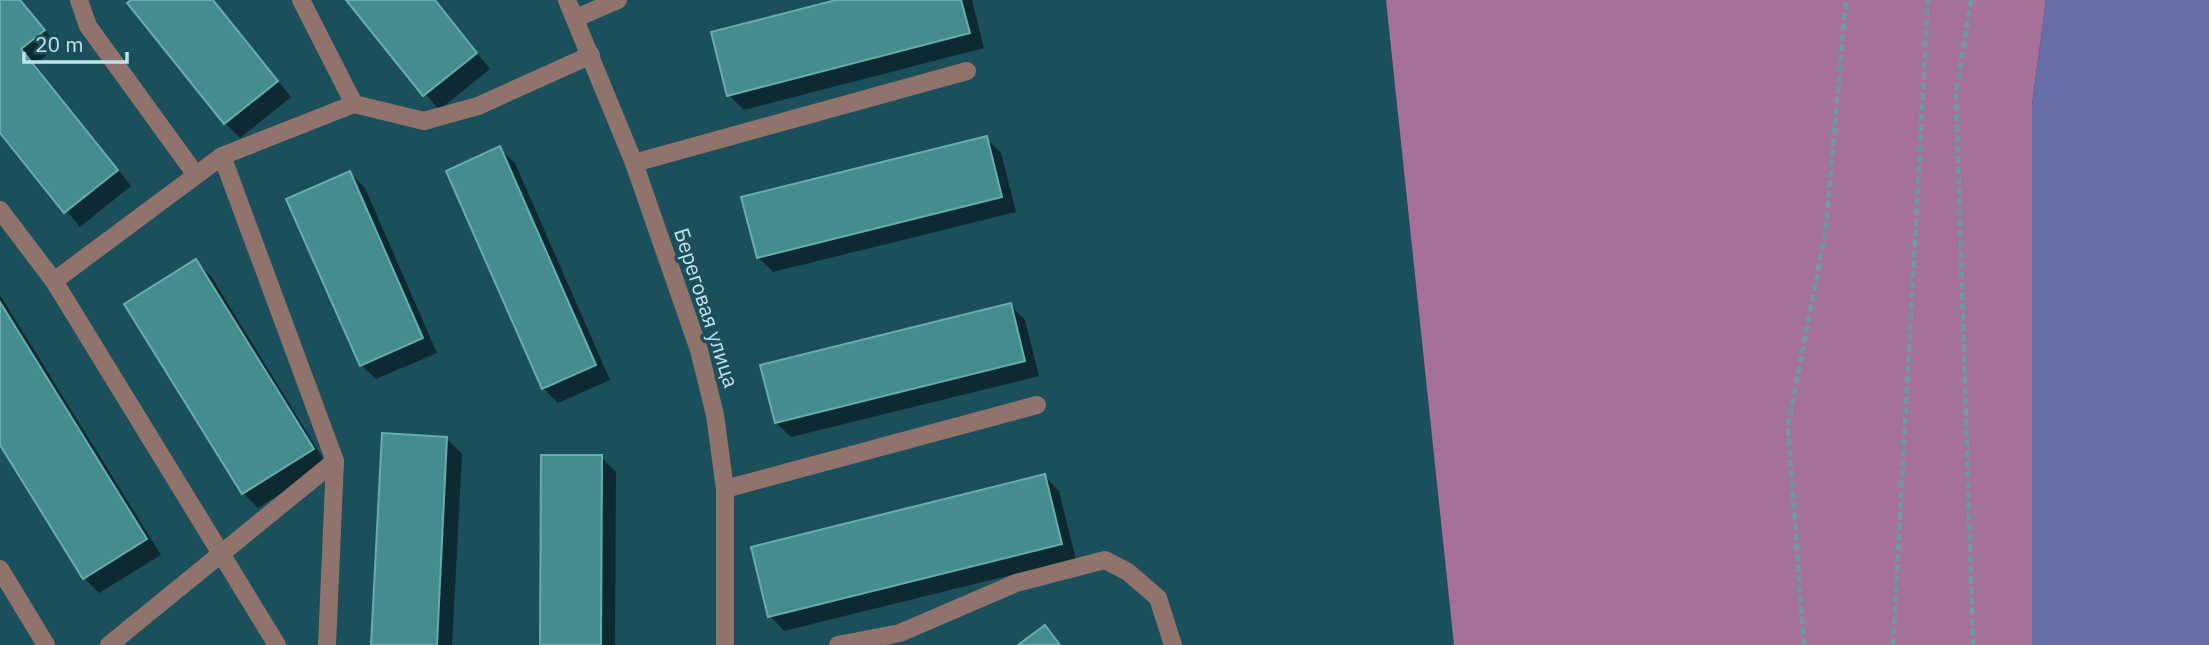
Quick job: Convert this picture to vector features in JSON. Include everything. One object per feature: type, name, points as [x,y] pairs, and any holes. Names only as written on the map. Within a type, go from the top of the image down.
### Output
[{"type":"street","points":[[79,0],[88,26],[196,175]]},
{"type":"street","points":[[301,0],[354,104]]},
{"type":"street","name":"Береговая улица","points":[[567,0],[634,163],[699,350],[715,415],[725,489],[725,645]]},
{"type":"street","points":[[576,18],[618,0]]},
{"type":"street","points":[[54,281],[222,156],[354,104],[424,121],[478,106],[591,55]]},
{"type":"street","points":[[634,163],[967,71]]},
{"type":"street","points":[[222,156],[335,461],[327,645]]},
{"type":"street","points":[[0,210],[54,281],[277,645]]},
{"type":"street","points":[[725,489],[1037,405]]},
{"type":"street","points":[[109,645],[335,461]]},
{"type":"street","points":[[838,645],[903,639],[1017,583],[1105,560],[1128,572],[1158,598],[1173,645]]},
{"type":"street","points":[[0,569],[46,645]]},
{"type":"path","points":[[1804,645],[1788,427],[1826,228],[1846,0]]},
{"type":"path","points":[[1893,645],[1928,0]]},
{"type":"path","points":[[1971,0],[1956,93],[1973,645]]},
{"type":"shaded area","points":[[1386,0],[2046,0],[2032,105],[2032,645],[1454,645]]},
{"type":"water","points":[[2046,0],[2209,0],[2209,645],[2032,645],[2032,105]]},
{"type":"building","points":[[0,0],[20,0],[45,30],[21,49],[118,170],[64,213],[0,133]]},
{"type":"building","points":[[131,0],[213,0],[278,81],[224,124],[127,3]]},
{"type":"building","points":[[346,0],[435,0],[477,53],[423,96]]},
{"type":"building","points":[[836,0],[961,0],[970,33],[727,96],[711,32]]},
{"type":"building","points":[[987,136],[1002,197],[757,258],[741,197]]},
{"type":"building","points":[[500,146],[596,365],[542,389],[446,171]]},
{"type":"building","points":[[350,171],[423,338],[360,366],[286,199]]},
{"type":"building","points":[[196,259],[314,449],[242,494],[124,304]]},
{"type":"building","points":[[0,302],[147,539],[83,579],[0,445]]},
{"type":"building","points":[[1011,303],[1025,361],[775,423],[760,365]]},
{"type":"building","points":[[382,433],[447,437],[437,645],[371,645]]},
{"type":"building","points":[[541,455],[602,455],[601,645],[540,645]]},
{"type":"building","points":[[1045,474],[1062,544],[768,617],[751,547]]},
{"type":"building","points":[[1045,625],[1060,645],[1018,645]]}]
